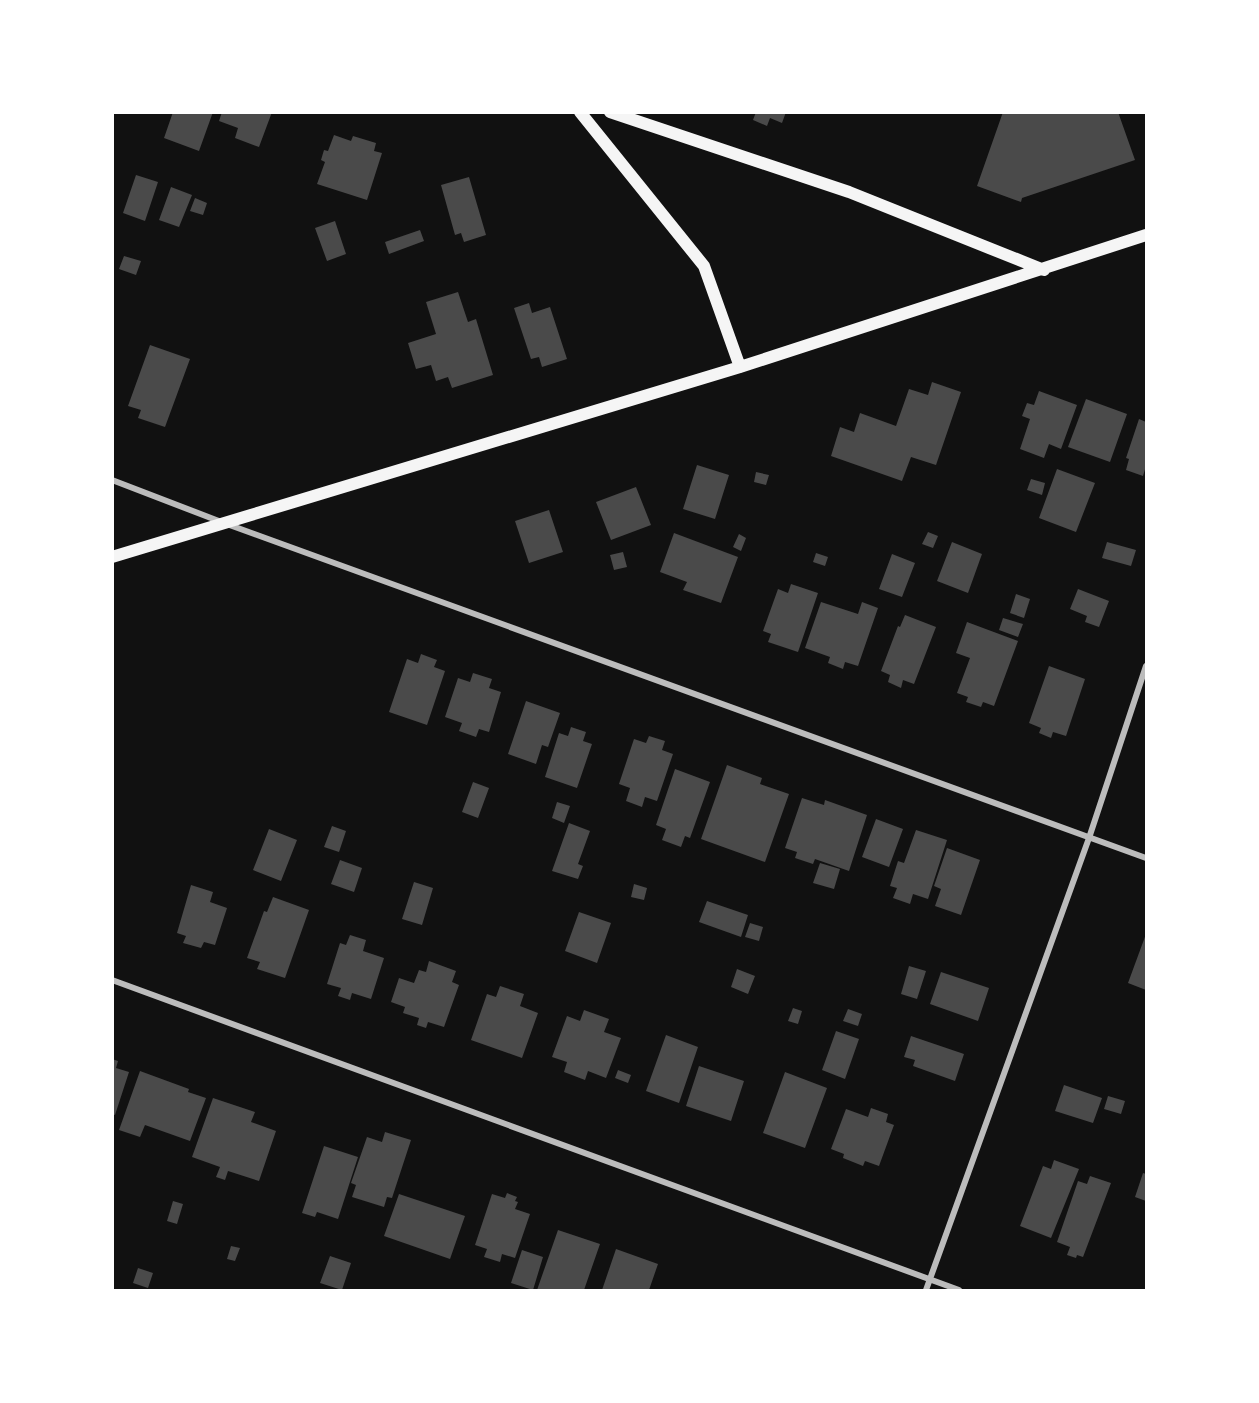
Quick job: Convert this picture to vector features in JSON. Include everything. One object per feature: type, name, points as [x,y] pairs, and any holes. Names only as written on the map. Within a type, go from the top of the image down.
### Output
[{"type":"main road","points":[[580,112],[704,266],[740,367]]},
{"type":"main road","points":[[610,112],[849,192],[1044,270]]},
{"type":"main road","points":[[112,557],[740,367],[1146,235]]},
{"type":"street","points":[[112,480],[224,523],[1146,858]]},
{"type":"street","points":[[926,1290],[1089,838],[1146,666]]},
{"type":"street","points":[[112,980],[959,1290]]},
{"type":"building","points":[[173,112],[213,112],[199,151],[164,138]]},
{"type":"building","points":[[222,112],[272,112],[259,147],[235,138],[238,128],[219,121]]},
{"type":"building","points":[[756,112],[786,112],[782,123],[770,118],[767,126],[753,120]]},
{"type":"building","points":[[1003,112],[1118,112],[1135,160],[1022,198],[1021,202],[977,186]]},
{"type":"building","points":[[334,135],[351,141],[353,136],[376,143],[374,151],[382,153],[367,200],[317,184],[325,162],[321,160],[324,150],[328,151]]},
{"type":"building","points":[[136,175],[158,182],[145,221],[123,213]]},
{"type":"building","points":[[469,177],[486,235],[464,242],[461,233],[455,235],[441,185]]},
{"type":"building","points":[[171,187],[192,195],[179,227],[159,220]]},
{"type":"building","points":[[195,198],[207,203],[203,215],[190,211]]},
{"type":"building","points":[[335,221],[346,254],[327,261],[315,228]]},
{"type":"building","points":[[420,230],[424,241],[389,254],[385,242]]},
{"type":"building","points":[[124,256],[141,261],[136,275],[119,269]]},
{"type":"building","points":[[458,292],[468,322],[476,319],[493,375],[452,388],[448,377],[436,381],[431,365],[416,369],[408,343],[436,334],[426,302]]},
{"type":"building","points":[[529,303],[532,313],[550,307],[567,359],[542,367],[539,357],[531,359],[514,308]]},
{"type":"building","points":[[150,345],[190,359],[165,427],[138,418],[141,410],[128,406]]},
{"type":"building","points":[[932,382],[961,392],[936,465],[911,457],[902,481],[831,456],[840,427],[854,432],[860,413],[896,426],[909,389],[928,395]]},
{"type":"building","points":[[1039,391],[1077,405],[1061,449],[1049,444],[1044,458],[1020,449],[1030,419],[1022,416],[1027,403],[1034,405]]},
{"type":"building","points":[[1086,399],[1127,414],[1110,462],[1068,447]]},
{"type":"building","points":[[1139,419],[1146,422],[1146,466],[1143,476],[1126,470],[1129,459],[1126,458]]},
{"type":"building","points":[[697,465],[729,475],[715,519],[683,509]]},
{"type":"building","points":[[1057,469],[1095,483],[1076,532],[1039,518]]},
{"type":"building","points":[[756,472],[769,475],[766,485],[754,482]]},
{"type":"building","points":[[1031,479],[1045,483],[1042,495],[1027,490]]},
{"type":"building","points":[[636,487],[651,525],[611,540],[596,502]]},
{"type":"building","points":[[549,510],[563,552],[529,563],[515,521]]},
{"type":"building","points":[[928,532],[938,536],[933,548],[922,544]]},
{"type":"building","points":[[674,533],[738,557],[721,603],[683,590],[687,582],[660,572]]},
{"type":"building","points":[[739,534],[746,538],[741,551],[733,547]]},
{"type":"building","points":[[952,542],[982,554],[968,593],[937,581]]},
{"type":"building","points":[[1107,542],[1136,550],[1131,566],[1102,558]]},
{"type":"building","points":[[623,552],[627,567],[614,570],[610,555]]},
{"type":"building","points":[[816,553],[828,557],[825,566],[813,562]]},
{"type":"building","points":[[892,554],[915,563],[902,597],[879,589]]},
{"type":"building","points":[[791,584],[818,593],[798,652],[768,642],[771,634],[763,631],[778,589],[788,593]]},
{"type":"building","points":[[1078,589],[1109,601],[1099,627],[1085,622],[1087,616],[1070,609]]},
{"type":"building","points":[[1016,594],[1030,599],[1024,618],[1010,613]]},
{"type":"building","points":[[821,602],[858,614],[862,602],[878,608],[858,666],[845,662],[843,669],[828,663],[830,657],[805,648]]},
{"type":"building","points":[[905,615],[936,627],[914,684],[903,680],[901,688],[888,682],[890,675],[881,671],[898,626],[900,627]]},
{"type":"building","points":[[1003,618],[1023,624],[1018,637],[999,630]]},
{"type":"building","points":[[967,622],[1018,641],[994,706],[983,702],[981,707],[966,702],[968,697],[957,693],[970,658],[956,653]]},
{"type":"building","points":[[421,654],[437,660],[434,667],[445,671],[427,725],[389,712],[407,659],[418,663]]},
{"type":"building","points":[[1049,666],[1085,679],[1066,736],[1053,732],[1051,738],[1039,733],[1041,728],[1029,723]]},
{"type":"building","points":[[473,673],[492,679],[489,688],[501,692],[489,732],[479,729],[476,737],[459,731],[462,723],[445,717],[458,678],[470,682]]},
{"type":"building","points":[[526,701],[560,713],[548,747],[542,745],[536,764],[508,754]]},
{"type":"building","points":[[571,727],[586,732],[583,741],[592,744],[577,788],[545,777],[559,733],[568,736]]},
{"type":"building","points":[[649,736],[665,741],[662,750],[673,754],[657,801],[645,797],[642,807],[626,801],[630,788],[619,784],[634,739],[646,743]]},
{"type":"building","points":[[727,765],[762,778],[760,784],[789,794],[765,862],[701,839]]},
{"type":"building","points":[[675,769],[710,782],[690,838],[685,836],[681,847],[662,840],[666,829],[656,825]]},
{"type":"building","points":[[473,782],[489,788],[478,818],[462,812]]},
{"type":"building","points":[[802,798],[824,805],[825,800],[867,815],[849,871],[815,859],[813,864],[795,858],[797,852],[785,848]]},
{"type":"building","points":[[557,802],[570,806],[564,823],[552,818]]},
{"type":"building","points":[[876,819],[903,829],[889,867],[862,857]]},
{"type":"building","points":[[569,823],[590,831],[578,864],[583,866],[578,879],[552,871]]},
{"type":"building","points":[[332,826],[346,831],[339,852],[324,847]]},
{"type":"building","points":[[269,829],[297,840],[281,881],[253,870]]},
{"type":"building","points":[[916,830],[947,840],[928,899],[913,894],[910,904],[893,898],[897,888],[890,886],[898,861],[904,863]]},
{"type":"building","points":[[947,848],[980,860],[961,915],[935,906],[941,889],[934,886]]},
{"type":"building","points":[[340,860],[362,868],[354,892],[331,884]]},
{"type":"building","points":[[820,863],[840,869],[834,889],[813,883]]},
{"type":"building","points":[[414,882],[433,888],[422,925],[402,919]]},
{"type":"building","points":[[634,884],[647,888],[644,900],[631,897]]},
{"type":"building","points":[[191,885],[213,892],[210,902],[227,908],[215,945],[204,942],[201,948],[183,943],[186,936],[177,933]]},
{"type":"building","points":[[273,897],[309,910],[285,978],[257,969],[260,962],[247,958],[264,911],[267,912]]},
{"type":"building","points":[[707,901],[748,915],[741,937],[699,922]]},
{"type":"building","points":[[579,912],[611,923],[597,963],[565,951]]},
{"type":"building","points":[[750,923],[763,927],[759,941],[745,937]]},
{"type":"building","points":[[1146,934],[1146,990],[1128,983]]},
{"type":"building","points":[[350,935],[366,940],[363,951],[384,958],[371,999],[352,993],[350,1000],[338,996],[341,988],[327,984],[340,943],[346,945]]},
{"type":"building","points":[[429,961],[456,971],[452,982],[459,985],[444,1027],[428,1022],[426,1028],[417,1025],[419,1018],[403,1013],[405,1007],[391,1002],[399,978],[414,983],[419,970],[426,972]]},
{"type":"building","points":[[909,966],[926,971],[917,999],[901,994]]},
{"type":"building","points":[[737,969],[755,976],[748,994],[731,987]]},
{"type":"building","points":[[941,972],[989,988],[978,1021],[930,1004]]},
{"type":"building","points":[[500,986],[524,994],[520,1006],[538,1013],[522,1058],[471,1040],[487,994],[496,997]]},
{"type":"building","points":[[793,1008],[802,1011],[798,1024],[788,1021]]},
{"type":"building","points":[[848,1009],[862,1014],[858,1026],[843,1021]]},
{"type":"building","points":[[584,1010],[609,1019],[604,1032],[621,1038],[606,1078],[588,1071],[585,1080],[564,1072],[567,1062],[552,1057],[567,1016],[580,1021]]},
{"type":"building","points":[[836,1031],[859,1039],[845,1079],[822,1070]]},
{"type":"building","points":[[666,1035],[698,1047],[679,1103],[646,1091]]},
{"type":"building","points":[[911,1036],[964,1054],[955,1081],[913,1066],[915,1060],[904,1057]]},
{"type":"building","points":[[112,1059],[118,1061],[116,1068],[129,1072],[115,1115],[112,1114]]},
{"type":"building","points":[[699,1066],[744,1081],[731,1121],[686,1106]]},
{"type":"building","points":[[618,1070],[631,1075],[628,1083],[615,1078]]},
{"type":"building","points":[[140,1071],[189,1089],[188,1092],[206,1098],[190,1141],[145,1125],[140,1137],[119,1130]]},
{"type":"building","points":[[785,1072],[827,1088],[805,1148],[763,1133]]},
{"type":"building","points":[[1064,1085],[1102,1098],[1093,1123],[1055,1111]]},
{"type":"building","points":[[1108,1096],[1125,1101],[1121,1114],[1104,1109]]},
{"type":"building","points":[[213,1098],[255,1112],[251,1122],[276,1131],[259,1181],[228,1171],[225,1180],[216,1177],[220,1167],[192,1157]]},
{"type":"building","points":[[871,1108],[888,1114],[886,1122],[894,1125],[879,1166],[865,1161],[863,1166],[843,1158],[844,1154],[831,1149],[846,1109],[868,1117]]},
{"type":"building","points":[[385,1132],[411,1140],[392,1198],[387,1197],[384,1207],[352,1197],[356,1185],[351,1183],[367,1137],[382,1142]]},
{"type":"building","points":[[324,1146],[358,1157],[338,1219],[317,1212],[315,1217],[302,1213]]},
{"type":"building","points":[[1054,1160],[1079,1169],[1051,1238],[1020,1226],[1043,1166],[1051,1169]]},
{"type":"building","points":[[1143,1173],[1146,1174],[1146,1201],[1135,1197]]},
{"type":"building","points":[[1090,1176],[1111,1183],[1083,1257],[1077,1255],[1076,1258],[1067,1255],[1070,1247],[1057,1242],[1078,1181],[1087,1184]]},
{"type":"building","points":[[507,1193],[517,1197],[515,1201],[518,1202],[515,1209],[530,1214],[515,1258],[502,1254],[500,1262],[484,1257],[487,1249],[475,1245],[492,1194],[505,1198]]},
{"type":"building","points":[[399,1194],[465,1216],[450,1259],[384,1236]]},
{"type":"building","points":[[173,1201],[183,1204],[177,1224],[167,1221]]},
{"type":"building","points":[[558,1230],[600,1244],[584,1290],[537,1290]]},
{"type":"building","points":[[231,1246],[240,1248],[235,1261],[227,1259]]},
{"type":"building","points":[[616,1249],[658,1264],[649,1290],[602,1290]]},
{"type":"building","points":[[522,1250],[543,1257],[533,1290],[511,1283]]},
{"type":"building","points":[[330,1256],[351,1263],[342,1290],[320,1283]]},
{"type":"building","points":[[138,1268],[153,1273],[148,1288],[133,1283]]}]
